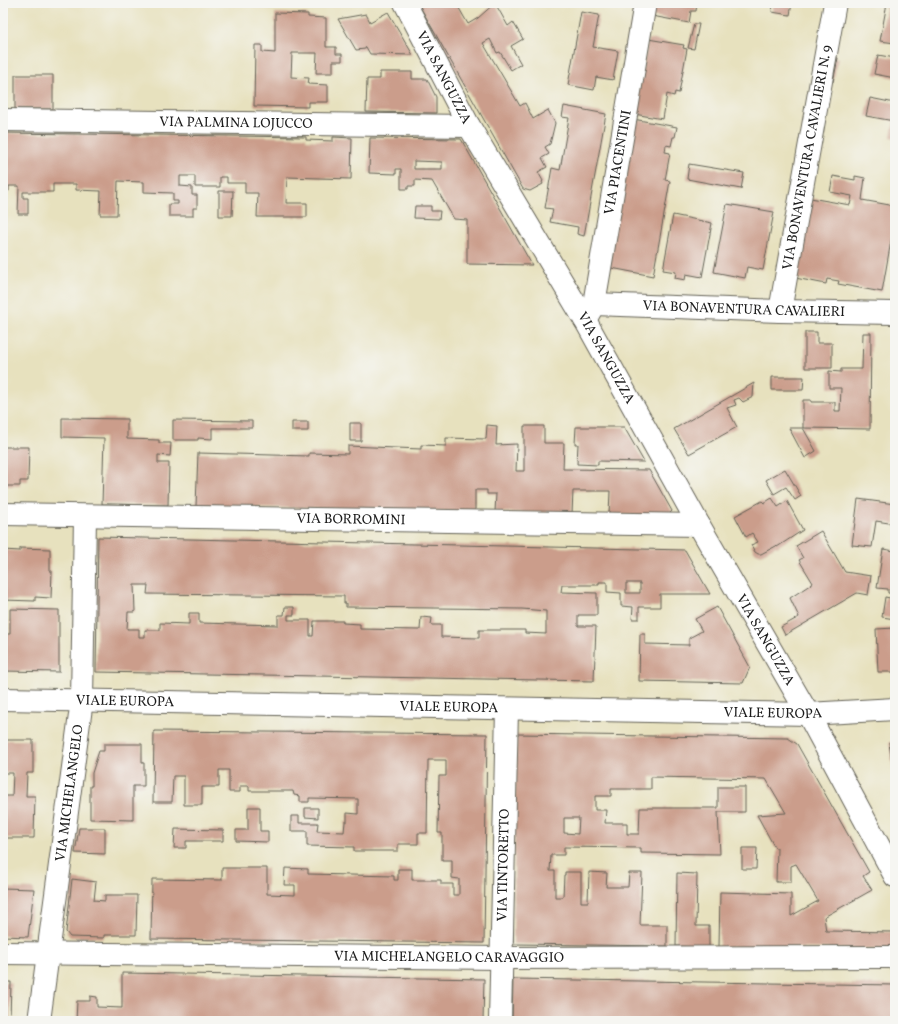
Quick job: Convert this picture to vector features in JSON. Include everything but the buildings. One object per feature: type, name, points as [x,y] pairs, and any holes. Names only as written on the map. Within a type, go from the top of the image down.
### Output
[{"type":"street","name":"VIA SANGUZZA","points":[[405,3],[469,126],[589,312],[699,525],[808,714],[895,876]]},
{"type":"street","name":"VIA PIACENTINI","points":[[589,312],[645,3]]},
{"type":"street","name":"VIA BONAVENTURA CAVALIERI N. 9","points":[[780,311],[835,3]]},
{"type":"street","name":"VIA PALMINA LOJUCCO","points":[[3,120],[469,126]]},
{"type":"street","name":"VIA BONAVENTURA CAVALIERI","points":[[589,312],[894,310]]},
{"type":"street","name":"VIA BORROMINI","points":[[3,514],[699,525]]},
{"type":"street","name":"VIA MICHELANGELO","points":[[39,1021],[82,700],[85,516]]},
{"type":"street","name":"VIALE EUROPA","points":[[3,699],[808,714],[895,709]]},
{"type":"street","name":"VIA TINTORETTO","points":[[500,1021],[507,709]]},
{"type":"street","name":"VIA MICHELANGELO CARAVAGGIO","points":[[3,953],[502,958],[895,957]]}]
